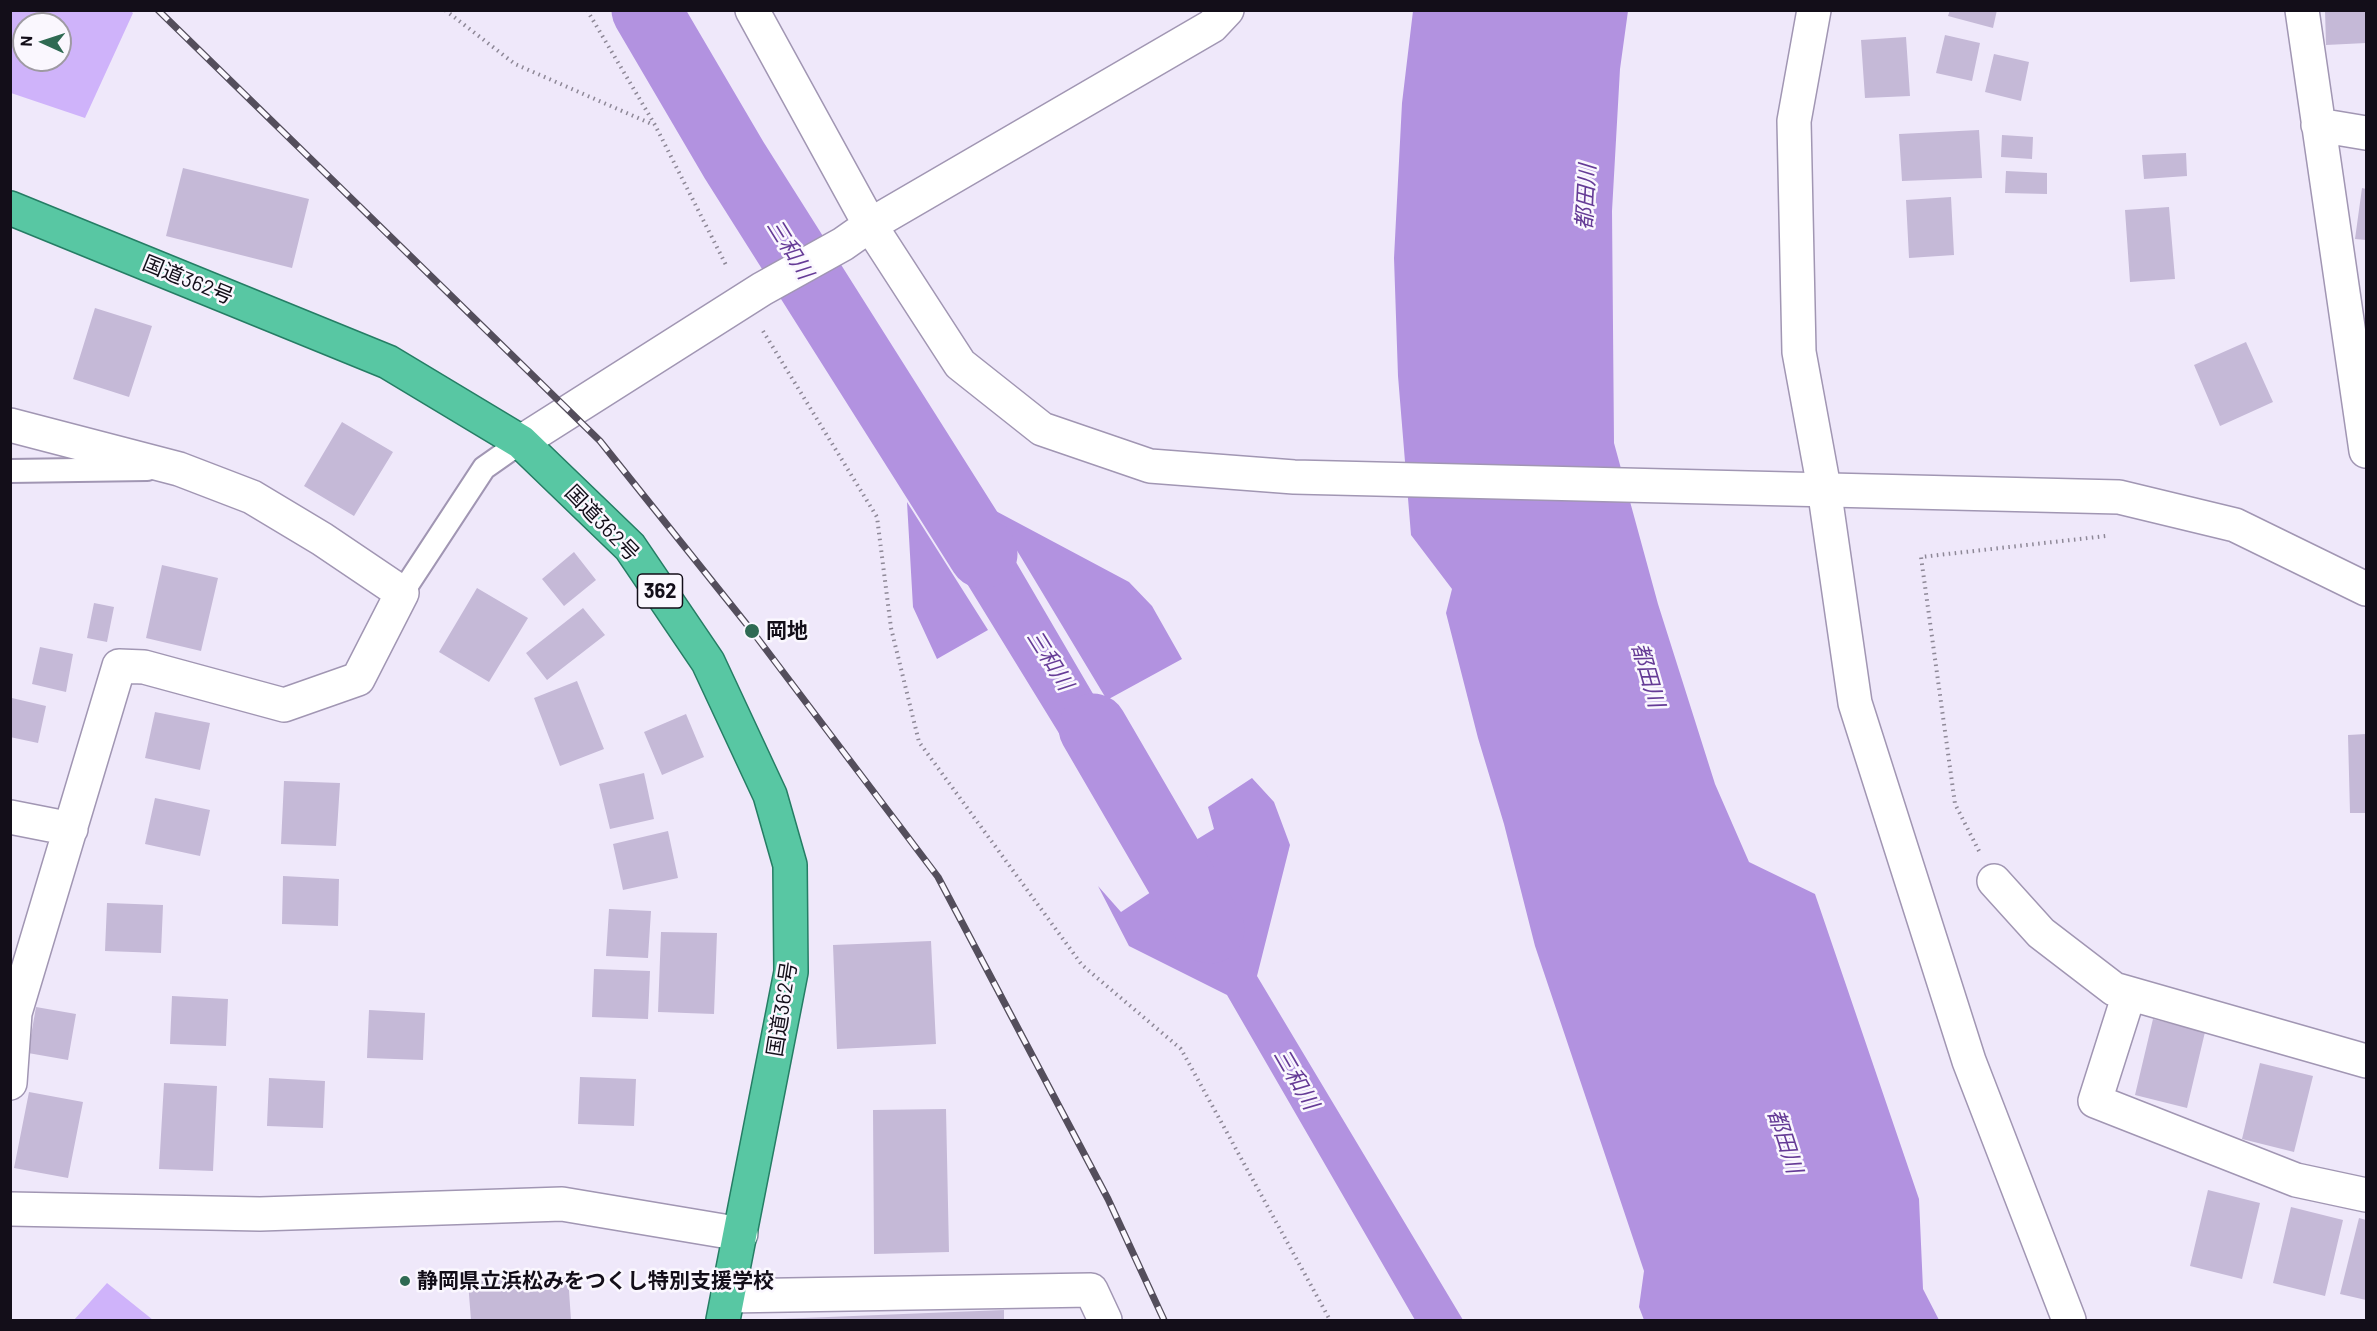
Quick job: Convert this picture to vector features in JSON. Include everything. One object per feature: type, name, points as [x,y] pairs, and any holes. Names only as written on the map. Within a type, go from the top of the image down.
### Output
[{"type":"highway","name":"国道362号","points":[[10,208],[388,362],[521,442],[630,547],[708,662],[770,795],[790,866],[791,972],[725,1308]]},
{"type":"street","points":[[752,10],[870,225],[960,364],[1042,429],[1150,466],[1294,477],[2119,497],[2235,525],[2366,588]]},
{"type":"street","points":[[521,442],[753,295],[1202,32],[1227,10]]},
{"type":"street","points":[[1815,10],[1794,121],[1799,352],[1809,488],[1855,703],[1969,1061],[2068,1320]]},
{"type":"street","points":[[2302,10],[2367,451]]},
{"type":"street","points":[[2318,125],[2367,133]]},
{"type":"street","points":[[10,425],[179,469],[252,497],[322,539],[402,593],[357,679],[284,705],[144,667],[118,666],[15,1013],[10,1083]]},
{"type":"street","points":[[10,817],[71,829]]},
{"type":"street","points":[[1994,881],[2040,933],[2114,989],[2367,1060]]},
{"type":"street","points":[[2129,994],[2096,1101],[2296,1180],[2367,1195]]},
{"type":"street","points":[[10,1209],[260,1214],[562,1204],[741,1234]]},
{"type":"street","points":[[725,1308],[1091,1290],[1105,1320]]},
{"type":"lane","points":[[402,593],[484,468],[521,442]]},
{"type":"lane","points":[[10,471],[179,469]]},
{"type":"path","points":[[445,10],[515,64],[655,125]]},
{"type":"path","points":[[586,10],[753,295],[877,517],[891,628],[919,742],[1082,965],[1181,1049],[1330,1320]]},
{"type":"path","points":[[1994,881],[1955,804],[1921,557],[2115,535]]},
{"type":"shaded area","points":[[130,10],[133,13],[85,118],[11,93],[11,11]]},
{"type":"shaded area","points":[[107,1283],[153,1320],[74,1320]]},
{"type":"water","name":"都田川","points":[[1413,11],[1628,11],[1620,69],[1612,211],[1614,443],[1658,604],[1715,784],[1749,862],[1815,894],[1919,1199],[1923,1289],[1939,1320],[1644,1320],[1639,1307],[1644,1271],[1535,946],[1504,824],[1478,738],[1446,613],[1452,589],[1411,535],[1398,376],[1394,258],[1402,103]]},
{"type":"water","points":[[898,418],[937,480],[982,504],[1144,781],[1153,782],[1162,798],[1116,826],[907,486]]},
{"type":"water","points":[[907,502],[988,630],[937,659],[913,607]]},
{"type":"water","points":[[992,509],[1129,582],[1152,606],[1182,659],[1107,700]]},
{"type":"water","points":[[1252,778],[1274,802],[1290,845],[1257,976],[1463,1320],[1415,1320],[1227,995],[1129,946],[1098,886],[1121,912],[1151,892],[1135,862],[1176,837],[1186,846],[1214,829],[1208,807]]},
{"type":"building","points":[[1950,10],[1997,10],[1993,28],[1948,16]]},
{"type":"building","points":[[2325,10],[2366,10],[2366,43],[2326,45]]},
{"type":"building","points":[[1945,35],[1980,43],[1972,81],[1936,73]]},
{"type":"building","points":[[1906,37],[1910,96],[1865,98],[1861,40]]},
{"type":"building","points":[[1994,54],[2029,62],[2021,101],[1985,92]]},
{"type":"building","points":[[1979,130],[1982,178],[1902,181],[1899,134]]},
{"type":"building","points":[[2002,135],[2033,137],[2032,159],[2001,157]]},
{"type":"building","points":[[2186,153],[2187,176],[2144,179],[2142,155]]},
{"type":"building","points":[[183,168],[309,199],[292,268],[166,236]]},
{"type":"building","points":[[2006,171],[2047,173],[2047,194],[2005,193]]},
{"type":"building","points":[[2362,188],[2366,189],[2366,240],[2355,239]]},
{"type":"building","points":[[1951,197],[1954,255],[1909,258],[1906,200]]},
{"type":"building","points":[[2169,207],[2175,279],[2130,282],[2125,210]]},
{"type":"building","points":[[95,308],[152,326],[129,397],[73,379]]},
{"type":"building","points":[[2246,342],[2273,402],[2220,426],[2194,365]]},
{"type":"building","points":[[342,422],[393,452],[354,516],[304,486]]},
{"type":"building","points":[[574,552],[596,580],[564,606],[542,579]]},
{"type":"building","points":[[162,565],[218,578],[201,651],[146,638]]},
{"type":"building","points":[[477,588],[528,618],[489,682],[439,652]]},
{"type":"building","points":[[94,603],[114,607],[107,642],[87,638]]},
{"type":"building","points":[[583,608],[605,635],[547,680],[526,653]]},
{"type":"building","points":[[40,647],[73,654],[66,692],[32,684]]},
{"type":"building","points":[[577,681],[604,749],[560,766],[534,698]]},
{"type":"building","points":[[12,698],[46,706],[38,743],[10,737]]},
{"type":"building","points":[[155,712],[210,723],[200,770],[145,758]]},
{"type":"building","points":[[686,714],[704,757],[662,775],[644,732]]},
{"type":"building","points":[[2366,734],[2366,813],[2350,813],[2348,735]]},
{"type":"building","points":[[644,773],[654,819],[610,829],[599,784]]},
{"type":"building","points":[[284,781],[340,783],[336,846],[281,844]]},
{"type":"building","points":[[155,798],[210,810],[200,856],[145,844]]},
{"type":"building","points":[[668,831],[678,878],[623,890],[613,844]]},
{"type":"building","points":[[283,876],[339,879],[338,926],[282,924]]},
{"type":"building","points":[[107,903],[163,905],[161,953],[105,951]]},
{"type":"building","points":[[609,909],[651,911],[648,958],[606,956]]},
{"type":"building","points":[[661,932],[717,933],[714,1014],[658,1012]]},
{"type":"building","points":[[931,941],[936,1044],[837,1049],[833,945]]},
{"type":"building","points":[[594,969],[650,971],[648,1019],[592,1017]]},
{"type":"building","points":[[172,996],[228,999],[226,1046],[170,1044]]},
{"type":"building","points":[[36,1007],[76,1014],[68,1060],[28,1053]]},
{"type":"building","points":[[369,1010],[425,1013],[423,1060],[367,1058]]},
{"type":"building","points":[[2153,1019],[2205,1032],[2187,1108],[2135,1095]]},
{"type":"building","points":[[2260,1063],[2313,1076],[2294,1152],[2242,1139]]},
{"type":"building","points":[[580,1077],[636,1079],[634,1126],[578,1124]]},
{"type":"building","points":[[269,1078],[325,1081],[323,1128],[267,1126]]},
{"type":"building","points":[[164,1083],[217,1086],[213,1171],[159,1169]]},
{"type":"building","points":[[29,1092],[83,1102],[68,1178],[14,1168]]},
{"type":"building","points":[[946,1109],[949,1252],[874,1254],[873,1110]]},
{"type":"building","points":[[2208,1190],[2260,1203],[2242,1279],[2190,1266]]},
{"type":"building","points":[[2291,1207],[2343,1220],[2325,1296],[2273,1283]]},
{"type":"building","points":[[2359,1218],[2366,1220],[2366,1300],[2340,1294]]},
{"type":"building","points":[[568,1276],[571,1320],[471,1320],[468,1282]]},
{"type":"building","points":[[1004,1310],[1004,1320],[778,1320],[778,1319]]},
{"type":"waterway","name":"三和川","points":[[646,10],[734,160],[983,554]]},
{"type":"waterway","name":"三和川","points":[[1093,728],[1210,929]]},
{"type":"railway","points":[[158,10],[600,441],[752,631],[938,877],[1108,1199],[1164,1320]]},
{"type":"place","name":"岡地","points":[[752,631]]},
{"type":"place","name":"静岡県立浜松みをつくし特別支援学校","points":[[405,1281]]}]
